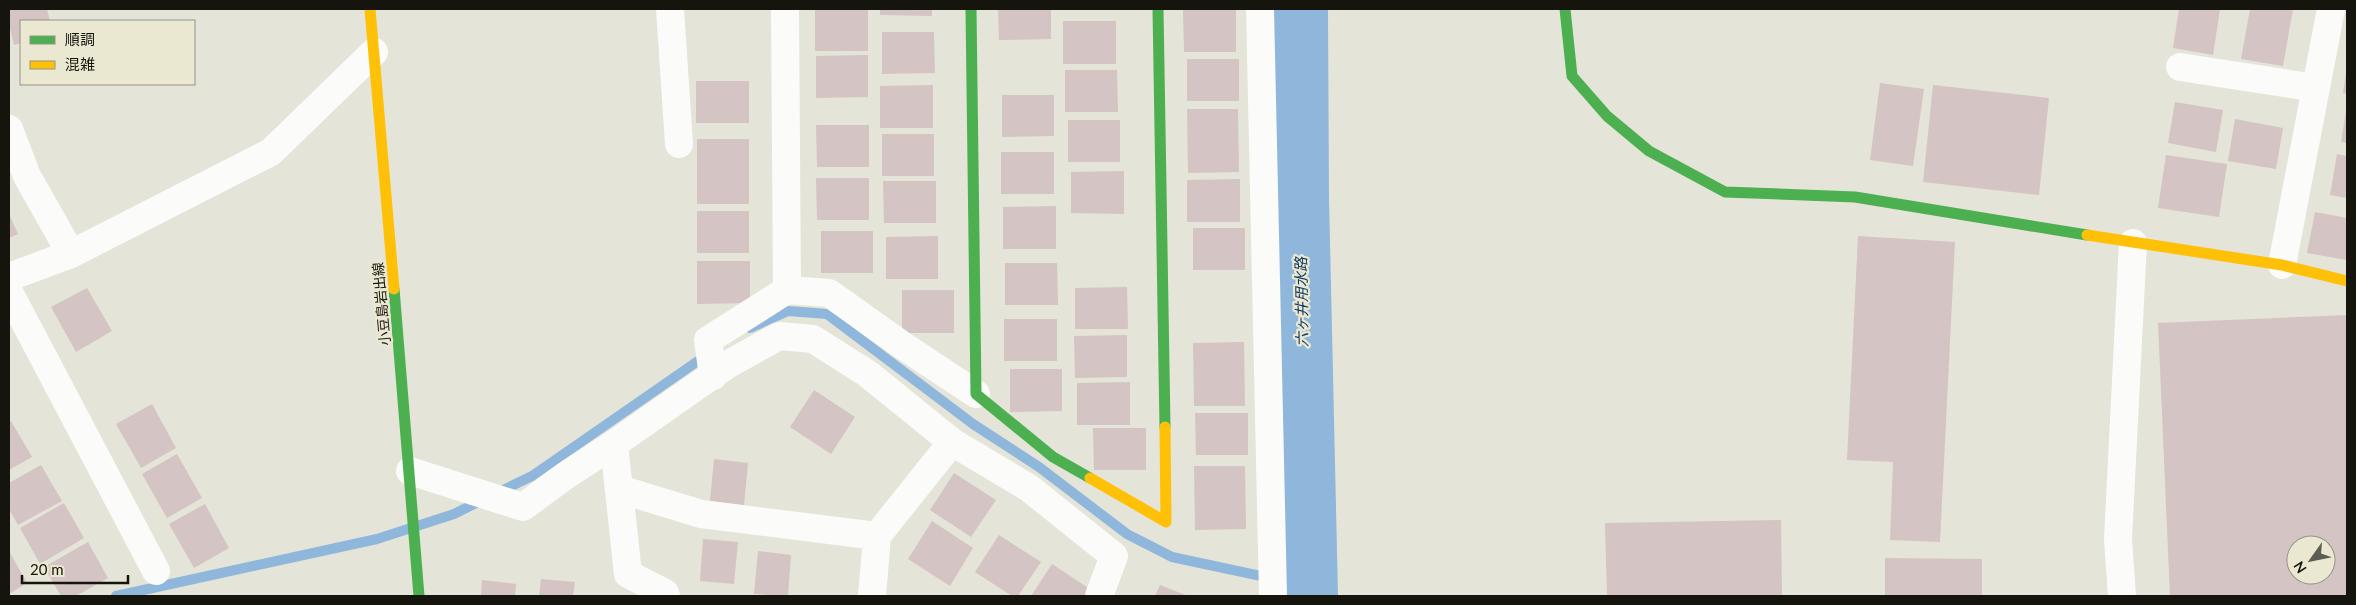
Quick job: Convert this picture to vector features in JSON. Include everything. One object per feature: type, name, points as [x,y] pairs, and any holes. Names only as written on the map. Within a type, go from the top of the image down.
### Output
[{"type":"street","name":"小豆島岩出線","points":[[370,9],[419,596]]},
{"type":"street","points":[[670,9],[679,144]]},
{"type":"street","points":[[785,9],[787,290]]},
{"type":"street","points":[[971,9],[976,394]]},
{"type":"street","points":[[713,376],[708,340],[787,290],[830,293],[902,345],[976,394],[1053,457],[1166,522],[1158,9]]},
{"type":"street","points":[[1260,9],[1273,596]]},
{"type":"street","points":[[1565,9],[1572,76],[1607,116],[1649,151],[1725,192],[1855,197],[2133,243],[2282,265],[2347,282]]},
{"type":"street","points":[[2282,265],[2331,9]]},
{"type":"street","points":[[9,277],[71,254],[271,152],[374,52]]},
{"type":"street","points":[[2180,67],[2316,88]]},
{"type":"street","points":[[9,129],[26,176],[71,254]]},
{"type":"street","points":[[2122,596],[2118,539],[2133,243]]},
{"type":"street","points":[[9,292],[156,571]]},
{"type":"street","points":[[410,471],[523,507],[565,476],[713,376],[779,336],[813,339],[868,374],[952,442],[1029,488],[1114,556],[1099,596]]},
{"type":"street","points":[[872,596],[877,536],[952,442]]},
{"type":"street","points":[[614,444],[628,574],[665,593],[666,596]]},
{"type":"street","points":[[619,489],[701,514],[877,536]]},
{"type":"building","points":[[9,9],[47,9],[50,20],[20,20],[20,43],[14,45],[9,24]]},
{"type":"building","points":[[815,9],[868,9],[868,51],[815,51]]},
{"type":"building","points":[[880,9],[932,9],[932,16],[880,15]]},
{"type":"building","points":[[998,9],[1051,9],[1051,39],[999,40]]},
{"type":"building","points":[[2179,9],[2220,9],[2213,55],[2173,48]]},
{"type":"building","points":[[2250,9],[2293,9],[2283,66],[2241,59]]},
{"type":"building","points":[[1183,10],[1236,10],[1236,52],[1184,52]]},
{"type":"building","points":[[1063,21],[1116,21],[1116,64],[1063,64]]},
{"type":"building","points":[[882,32],[934,32],[935,73],[882,74]]},
{"type":"building","points":[[868,55],[868,97],[816,98],[816,56]]},
{"type":"building","points":[[1187,59],[1239,59],[1239,101],[1187,101]]},
{"type":"building","points":[[1065,70],[1117,70],[1118,112],[1065,112]]},
{"type":"building","points":[[2347,73],[2347,94],[2343,93]]},
{"type":"building","points":[[696,81],[749,81],[749,123],[696,123]]},
{"type":"building","points":[[1880,83],[1924,89],[1913,166],[1870,160]]},
{"type":"building","points":[[933,85],[933,128],[880,128],[880,86]]},
{"type":"building","points":[[1933,85],[2049,98],[2039,195],[1923,182]]},
{"type":"building","points":[[1002,95],[1054,95],[1054,136],[1002,137]]},
{"type":"building","points":[[2175,102],[2223,110],[2216,152],[2168,143]]},
{"type":"building","points":[[1187,109],[1238,109],[1239,172],[1188,173]]},
{"type":"building","points":[[2347,111],[2347,143],[2341,142]]},
{"type":"building","points":[[2235,119],[2283,128],[2276,169],[2228,161]]},
{"type":"building","points":[[1068,120],[1120,120],[1120,162],[1068,162]]},
{"type":"building","points":[[816,125],[869,125],[869,167],[817,167]]},
{"type":"building","points":[[882,134],[934,134],[934,176],[882,176]]},
{"type":"building","points":[[697,139],[749,139],[749,204],[697,204]]},
{"type":"building","points":[[1001,152],[1054,152],[1054,194],[1001,194]]},
{"type":"building","points":[[2337,154],[2347,156],[2347,198],[2330,195]]},
{"type":"building","points":[[2166,155],[2227,164],[2219,217],[2158,208]]},
{"type":"building","points":[[1124,171],[1124,214],[1071,213],[1071,172]]},
{"type":"building","points":[[816,178],[869,178],[869,220],[817,220]]},
{"type":"building","points":[[1240,179],[1240,222],[1187,222],[1187,180]]},
{"type":"building","points":[[883,181],[936,181],[936,223],[884,223]]},
{"type":"building","points":[[1056,206],[1056,249],[1003,249],[1003,207]]},
{"type":"building","points":[[697,211],[749,211],[749,253],[697,253]]},
{"type":"building","points":[[2315,212],[2347,218],[2347,260],[2307,253]]},
{"type":"building","points":[[9,214],[18,234],[9,238]]},
{"type":"building","points":[[1193,228],[1245,228],[1245,270],[1193,270]]},
{"type":"building","points":[[821,231],[873,231],[873,273],[821,273]]},
{"type":"building","points":[[938,236],[938,279],[886,279],[886,237]]},
{"type":"building","points":[[1858,236],[1955,242],[1940,542],[1890,540],[1893,462],[1847,460]]},
{"type":"building","points":[[697,261],[750,261],[750,303],[697,304]]},
{"type":"building","points":[[1005,263],[1057,263],[1058,305],[1005,305]]},
{"type":"building","points":[[1127,287],[1128,329],[1075,329],[1075,288]]},
{"type":"building","points":[[87,288],[112,331],[76,352],[51,307]]},
{"type":"building","points":[[902,290],[954,290],[954,333],[902,333]]},
{"type":"building","points":[[2347,315],[2347,596],[2170,596],[2158,323]]},
{"type":"building","points":[[1004,319],[1057,319],[1057,361],[1004,361]]},
{"type":"building","points":[[1127,335],[1127,377],[1075,378],[1074,336]]},
{"type":"building","points":[[1244,342],[1245,406],[1194,406],[1193,343]]},
{"type":"building","points":[[1010,369],[1062,369],[1062,411],[1010,412]]},
{"type":"building","points":[[1130,382],[1130,425],[1077,425],[1077,383]]},
{"type":"building","points":[[814,390],[855,417],[831,454],[790,427]]},
{"type":"building","points":[[152,404],[176,448],[141,468],[116,424]]},
{"type":"building","points":[[1195,413],[1248,413],[1248,455],[1196,455]]},
{"type":"building","points":[[11,421],[32,457],[9,470],[9,423]]},
{"type":"building","points":[[1093,428],[1146,428],[1146,470],[1094,470]]},
{"type":"building","points":[[177,454],[202,498],[167,518],[142,474]]},
{"type":"building","points":[[714,459],[748,463],[744,505],[710,501]]},
{"type":"building","points":[[41,465],[62,501],[18,525],[9,509],[9,483]]},
{"type":"building","points":[[1194,466],[1245,466],[1246,529],[1195,530]]},
{"type":"building","points":[[954,473],[996,500],[971,537],[930,510]]},
{"type":"building","points":[[64,503],[84,538],[40,564],[20,528]]},
{"type":"building","points":[[205,504],[229,548],[194,568],[169,524]]},
{"type":"building","points":[[1781,520],[1782,596],[1607,596],[1605,523]]},
{"type":"building","points":[[932,521],[973,548],[950,586],[908,559]]},
{"type":"building","points":[[999,535],[1041,562],[1018,596],[1012,596],[975,572]]},
{"type":"building","points":[[703,539],[738,542],[734,584],[700,581]]},
{"type":"building","points":[[88,542],[108,578],[76,596],[61,596],[44,567]]},
{"type":"building","points":[[9,551],[27,583],[9,594]]},
{"type":"building","points":[[758,551],[791,555],[788,596],[754,594]]},
{"type":"building","points":[[1885,558],[1982,559],[1982,596],[1885,596]]},
{"type":"building","points":[[1052,564],[1093,591],[1090,596],[1031,596]]},
{"type":"building","points":[[541,579],[575,582],[573,596],[539,596]]},
{"type":"building","points":[[482,580],[516,584],[515,596],[481,596]]},
{"type":"building","points":[[1160,585],[1188,596],[1155,596]]},
{"type":"waterway","name":"六ヶ井用水路","points":[[1296,9],[1297,198],[1306,596]]},
{"type":"waterway","points":[[750,328],[788,311],[827,314],[973,424],[1039,467],[1127,534],[1172,557],[1307,586]]},
{"type":"waterway","points":[[497,493],[532,476],[708,354]]},
{"type":"waterway","points":[[116,596],[377,539],[454,514],[484,499]]},
{"type":"traffic: fast","points":[[971,9],[976,394],[1053,457],[1090,478]]},
{"type":"traffic: fast","points":[[1158,9],[1165,427]]},
{"type":"traffic: fast","points":[[1565,9],[1572,76],[1607,116],[1649,151],[1725,192],[1855,197],[2087,235]]},
{"type":"traffic: fast","points":[[394,289],[419,596]]},
{"type":"traffic: slow","points":[[370,9],[394,289]]},
{"type":"traffic: slow","points":[[2087,235],[2282,265],[2347,281]]},
{"type":"traffic: slow","points":[[1090,478],[1166,522],[1165,427]]}]
